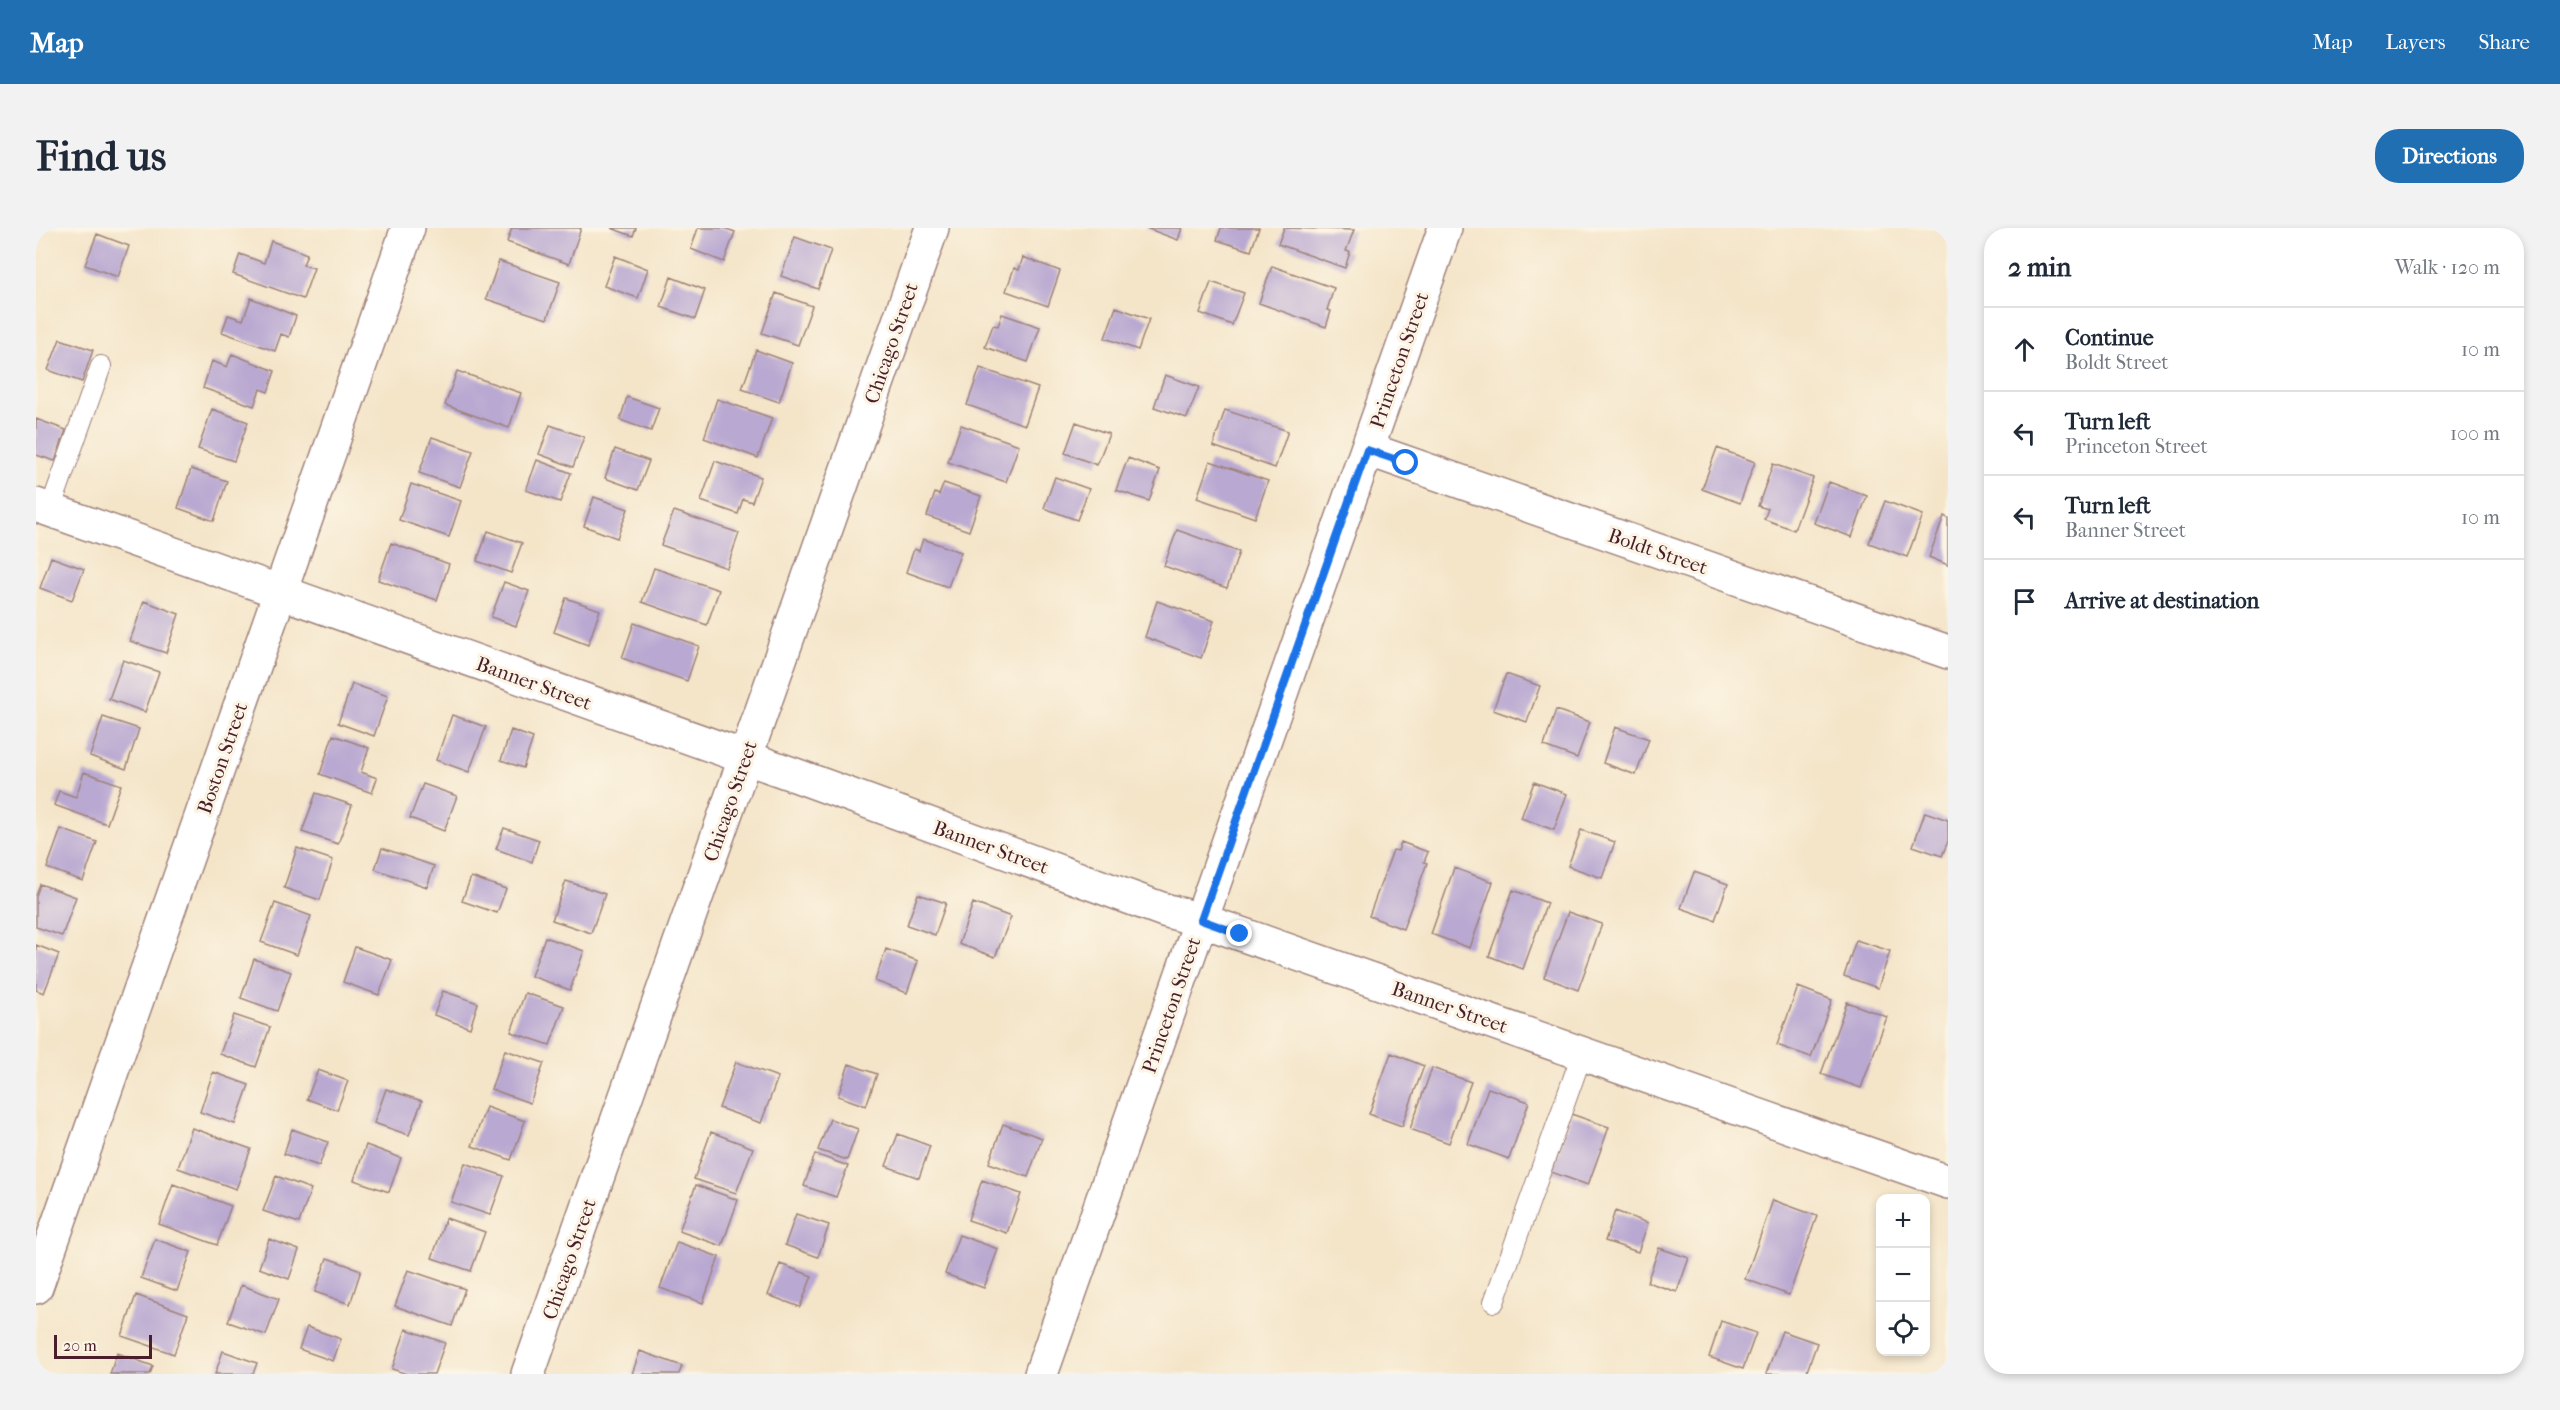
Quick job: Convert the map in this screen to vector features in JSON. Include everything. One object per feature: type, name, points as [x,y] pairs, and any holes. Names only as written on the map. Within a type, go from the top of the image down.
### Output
[{"type":"street","name":"Boston Street","points":[[36,1287],[408,228]]},
{"type":"street","name":"Chicago Street","points":[[528,1374],[932,228]]},
{"type":"street","name":"Princeton Street","points":[[1041,1374],[1445,228]]},
{"type":"street","name":"Boldt Street","points":[[1367,450],[1948,652]]},
{"type":"street","name":"Banner Street","points":[[43,508],[746,758],[1164,910],[1201,920],[1948,1182]]},
{"type":"lane","points":[[43,508],[100,366]]},
{"type":"lane","points":[[1494,1302],[1582,1054]]},
{"type":"building","points":[[512,228],[581,228],[569,264],[507,242]]},
{"type":"building","points":[[611,228],[636,228],[633,236]]},
{"type":"building","points":[[698,228],[724,228],[735,232],[724,262],[691,249]]},
{"type":"building","points":[[1146,228],[1182,228],[1178,240]]},
{"type":"building","points":[[1221,228],[1259,228],[1251,251],[1217,240]]},
{"type":"building","points":[[1284,228],[1354,230],[1346,251],[1350,252],[1345,268],[1278,244]]},
{"type":"building","points":[[97,234],[129,246],[118,277],[85,265]]},
{"type":"building","points":[[795,237],[831,250],[818,289],[781,276]]},
{"type":"building","points":[[271,241],[307,254],[303,265],[314,268],[303,299],[233,274],[240,254],[264,263]]},
{"type":"building","points":[[615,256],[648,269],[638,298],[604,286]]},
{"type":"building","points":[[1023,257],[1060,271],[1048,306],[1006,291],[1014,268],[1019,270]]},
{"type":"building","points":[[499,261],[560,282],[547,319],[486,299]]},
{"type":"building","points":[[1272,266],[1334,288],[1327,310],[1331,311],[1326,327],[1259,303]]},
{"type":"building","points":[[671,277],[705,290],[695,319],[661,307]]},
{"type":"building","points":[[1211,282],[1244,293],[1232,325],[1200,313]]},
{"type":"building","points":[[776,293],[812,306],[798,345],[762,333]]},
{"type":"building","points":[[251,298],[296,316],[289,337],[281,334],[275,351],[222,332],[228,315],[243,320]]},
{"type":"building","points":[[1116,307],[1149,319],[1138,350],[1105,338]]},
{"type":"building","points":[[1002,314],[1040,327],[1028,362],[985,347],[993,325],[998,326]]},
{"type":"building","points":[[60,339],[93,350],[82,382],[48,370]]},
{"type":"building","points":[[756,350],[792,363],[779,402],[742,389]]},
{"type":"building","points":[[232,354],[275,371],[268,392],[260,389],[254,406],[203,388],[212,361],[227,367]]},
{"type":"building","points":[[980,368],[1038,388],[1025,425],[967,405]]},
{"type":"building","points":[[457,371],[521,393],[509,428],[445,405]]},
{"type":"building","points":[[1165,375],[1199,387],[1187,418],[1154,407]]},
{"type":"building","points":[[627,397],[659,408],[651,431],[620,420]]},
{"type":"building","points":[[717,399],[772,418],[758,458],[704,438]]},
{"type":"building","points":[[212,409],[248,422],[234,461],[198,449]]},
{"type":"building","points":[[1225,410],[1288,431],[1275,468],[1213,446]]},
{"type":"building","points":[[36,419],[66,430],[55,461],[36,455]]},
{"type":"building","points":[[1076,422],[1109,434],[1097,465],[1065,453]]},
{"type":"building","points":[[550,425],[584,437],[573,467],[539,454]]},
{"type":"building","points":[[961,425],[1019,445],[1006,482],[948,462]]},
{"type":"building","points":[[432,437],[473,451],[460,487],[419,473]]},
{"type":"building","points":[[1717,448],[1755,462],[1740,503],[1702,489]]},
{"type":"building","points":[[615,449],[649,461],[638,490],[605,478]]},
{"type":"building","points":[[1128,458],[1160,470],[1149,501],[1116,490]]},
{"type":"building","points":[[537,460],[571,473],[560,502],[526,490]]},
{"type":"building","points":[[715,461],[761,477],[752,502],[743,499],[738,514],[701,501]]},
{"type":"building","points":[[1210,461],[1268,481],[1255,518],[1197,498]]},
{"type":"building","points":[[1773,464],[1813,478],[1794,530],[1764,519],[1768,509],[1758,506]]},
{"type":"building","points":[[191,469],[227,481],[214,521],[178,508]]},
{"type":"building","points":[[1055,477],[1089,489],[1077,520],[1044,508]]},
{"type":"building","points":[[1829,482],[1867,496],[1852,537],[1814,523]]},
{"type":"building","points":[[944,483],[981,496],[969,531],[927,516],[935,493],[939,495]]},
{"type":"building","points":[[411,484],[461,501],[449,537],[399,520]]},
{"type":"building","points":[[594,497],[628,509],[617,538],[584,526]]},
{"type":"building","points":[[1885,501],[1923,515],[1907,557],[1869,543]]},
{"type":"building","points":[[674,511],[739,533],[727,568],[661,545]]},
{"type":"building","points":[[1944,516],[1948,518],[1948,565],[1929,557]]},
{"type":"building","points":[[1177,530],[1239,552],[1227,588],[1164,566]]},
{"type":"building","points":[[488,531],[522,543],[511,573],[477,561]]},
{"type":"building","points":[[923,539],[961,552],[948,587],[906,572],[914,549],[919,551]]},
{"type":"building","points":[[391,543],[449,564],[437,600],[378,580]]},
{"type":"building","points":[[51,557],[84,569],[72,600],[40,588]]},
{"type":"building","points":[[654,568],[719,590],[707,625],[642,602]]},
{"type":"building","points":[[504,582],[529,591],[516,626],[491,617]]},
{"type":"building","points":[[566,598],[600,610],[588,645],[554,632]]},
{"type":"building","points":[[144,601],[179,614],[166,653],[130,641]]},
{"type":"building","points":[[1157,601],[1214,621],[1201,658],[1145,637]]},
{"type":"building","points":[[634,623],[699,646],[687,681],[622,658]]},
{"type":"building","points":[[123,660],[159,672],[145,712],[109,699]]},
{"type":"building","points":[[1506,674],[1540,686],[1527,722],[1493,710]]},
{"type":"building","points":[[352,684],[388,696],[374,736],[338,723]]},
{"type":"building","points":[[1556,710],[1590,722],[1577,758],[1544,746]]},
{"type":"building","points":[[452,715],[486,727],[469,772],[436,760]]},
{"type":"building","points":[[103,717],[139,729],[126,769],[90,756]]},
{"type":"building","points":[[1615,727],[1649,739],[1636,775],[1603,763]]},
{"type":"building","points":[[511,730],[533,738],[523,768],[501,760]]},
{"type":"building","points":[[333,735],[369,748],[361,772],[377,778],[372,793],[320,774]]},
{"type":"building","points":[[84,772],[121,785],[107,824],[54,805],[59,791],[76,797]]},
{"type":"building","points":[[1534,782],[1567,794],[1554,830],[1521,818]]},
{"type":"building","points":[[423,784],[457,796],[444,831],[410,818]]},
{"type":"building","points":[[316,793],[352,805],[338,844],[302,832]]},
{"type":"building","points":[[1925,812],[1948,820],[1948,841],[1942,856],[1913,846]]},
{"type":"building","points":[[504,828],[539,840],[532,862],[496,849]]},
{"type":"building","points":[[61,829],[97,842],[83,881],[47,868]]},
{"type":"building","points":[[1581,830],[1615,842],[1602,878],[1568,866]]},
{"type":"building","points":[[1401,842],[1428,852],[1424,862],[1427,863],[1403,929],[1369,916],[1393,850],[1398,851]]},
{"type":"building","points":[[297,848],[333,860],[320,900],[284,888]]},
{"type":"building","points":[[382,848],[434,866],[427,887],[375,869]]},
{"type":"building","points":[[1454,868],[1493,882],[1470,948],[1431,934]]},
{"type":"building","points":[[1694,872],[1728,884],[1715,920],[1681,908]]},
{"type":"building","points":[[471,877],[506,889],[497,913],[462,901]]},
{"type":"building","points":[[566,881],[605,894],[591,933],[552,920]]},
{"type":"building","points":[[40,884],[76,897],[62,936],[36,927],[36,896]]},
{"type":"building","points":[[1513,890],[1547,903],[1523,969],[1489,956]]},
{"type":"building","points":[[918,894],[946,903],[935,935],[907,925]]},
{"type":"building","points":[[275,903],[311,916],[297,955],[261,942]]},
{"type":"building","points":[[973,903],[1011,917],[995,957],[959,944]]},
{"type":"building","points":[[1568,912],[1602,924],[1578,990],[1544,977]]},
{"type":"building","points":[[545,937],[584,951],[570,990],[531,976]]},
{"type":"building","points":[[1856,940],[1890,951],[1878,988],[1844,976]]},
{"type":"building","points":[[36,945],[59,954],[44,993],[36,990]]},
{"type":"building","points":[[355,947],[392,960],[379,995],[343,982]]},
{"type":"building","points":[[886,949],[918,961],[907,993],[875,981]]},
{"type":"building","points":[[254,959],[291,972],[277,1011],[241,998]]},
{"type":"building","points":[[1798,987],[1832,1000],[1811,1057],[1777,1045]]},
{"type":"building","points":[[443,991],[478,1003],[470,1028],[434,1015]]},
{"type":"building","points":[[525,993],[564,1006],[550,1045],[511,1032]]},
{"type":"building","points":[[1847,1002],[1887,1017],[1861,1088],[1821,1074]]},
{"type":"building","points":[[234,1015],[270,1027],[256,1067],[220,1054]]},
{"type":"building","points":[[505,1050],[544,1063],[530,1103],[491,1089]]},
{"type":"building","points":[[1391,1053],[1424,1066],[1402,1126],[1369,1114]]},
{"type":"building","points":[[736,1062],[778,1077],[761,1123],[719,1108]]},
{"type":"building","points":[[849,1064],[877,1074],[866,1106],[838,1096]]},
{"type":"building","points":[[1432,1068],[1471,1082],[1449,1143],[1410,1129]]},
{"type":"building","points":[[318,1070],[348,1081],[337,1110],[307,1099]]},
{"type":"building","points":[[213,1072],[249,1085],[235,1124],[200,1112]]},
{"type":"building","points":[[1488,1088],[1529,1102],[1509,1159],[1468,1144]]},
{"type":"building","points":[[386,1089],[422,1101],[409,1135],[374,1123]]},
{"type":"building","points":[[486,1107],[525,1121],[511,1160],[472,1146]]},
{"type":"building","points":[[1571,1114],[1609,1127],[1588,1185],[1551,1172]]},
{"type":"building","points":[[830,1119],[858,1129],[847,1160],[818,1150]]},
{"type":"building","points":[[1003,1124],[1042,1138],[1028,1177],[989,1163]]},
{"type":"building","points":[[192,1128],[251,1149],[236,1189],[178,1168]]},
{"type":"building","points":[[292,1129],[328,1142],[319,1166],[284,1154]]},
{"type":"building","points":[[711,1132],[753,1148],[736,1193],[694,1179]]},
{"type":"building","points":[[898,1134],[930,1146],[919,1178],[886,1166]]},
{"type":"building","points":[[366,1145],[401,1158],[389,1192],[354,1180]]},
{"type":"building","points":[[815,1154],[848,1166],[836,1197],[804,1186]]},
{"type":"building","points":[[465,1163],[504,1176],[490,1215],[451,1202]]},
{"type":"building","points":[[276,1176],[311,1189],[299,1223],[263,1211]]},
{"type":"building","points":[[982,1180],[1021,1194],[1007,1233],[968,1220]]},
{"type":"building","points":[[173,1184],[231,1206],[217,1245],[159,1224]]},
{"type":"building","points":[[696,1185],[738,1200],[722,1246],[679,1231]]},
{"type":"building","points":[[1773,1200],[1817,1216],[1789,1295],[1745,1279]]},
{"type":"building","points":[[1615,1211],[1648,1223],[1638,1252],[1605,1241]]},
{"type":"building","points":[[796,1214],[829,1225],[818,1257],[785,1245]]},
{"type":"building","points":[[446,1218],[485,1232],[471,1271],[432,1258]]},
{"type":"building","points":[[959,1235],[998,1249],[984,1288],[945,1274]]},
{"type":"building","points":[[155,1239],[191,1252],[177,1291],[141,1278]]},
{"type":"building","points":[[269,1239],[299,1250],[289,1279],[259,1268]]},
{"type":"building","points":[[677,1242],[719,1257],[703,1303],[660,1288]]},
{"type":"building","points":[[1659,1248],[1689,1258],[1677,1292],[1647,1282]]},
{"type":"building","points":[[327,1258],[361,1270],[350,1304],[315,1292]]},
{"type":"building","points":[[780,1264],[812,1276],[800,1307],[768,1295]]},
{"type":"building","points":[[408,1270],[465,1289],[452,1326],[395,1306]]},
{"type":"building","points":[[241,1285],[279,1299],[266,1335],[228,1322]]},
{"type":"building","points":[[136,1295],[188,1314],[174,1354],[122,1336]]},
{"type":"building","points":[[1721,1321],[1756,1333],[1743,1369],[1709,1357]]},
{"type":"building","points":[[307,1327],[341,1339],[333,1361],[299,1349]]},
{"type":"building","points":[[406,1329],[445,1343],[434,1374],[407,1374],[392,1369]]},
{"type":"building","points":[[1782,1331],[1817,1343],[1806,1374],[1766,1374]]},
{"type":"building","points":[[223,1351],[257,1363],[253,1374],[215,1374]]},
{"type":"building","points":[[640,1351],[682,1366],[679,1374],[632,1374]]},
{"type":"building","points":[[117,1353],[153,1366],[150,1374],[110,1374]]},
{"type":"route","points":[[1240,934],[1201,920],[1367,450],[1406,463]]}]
